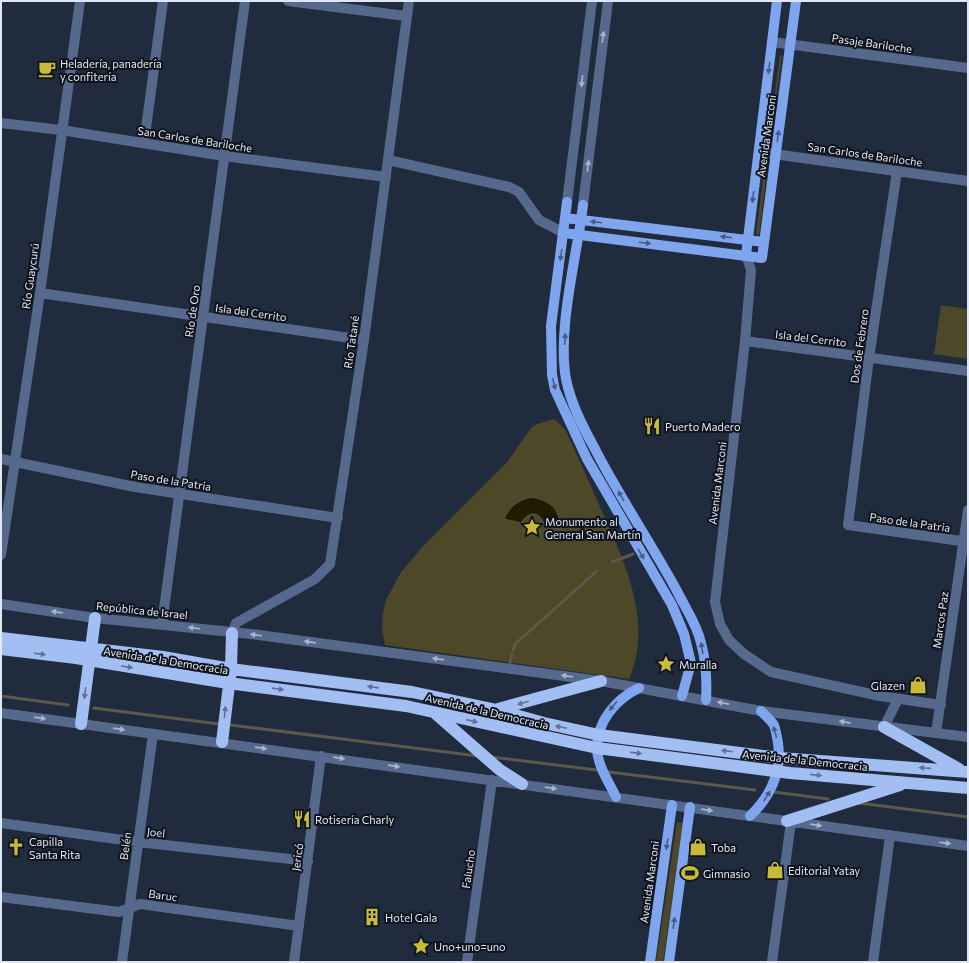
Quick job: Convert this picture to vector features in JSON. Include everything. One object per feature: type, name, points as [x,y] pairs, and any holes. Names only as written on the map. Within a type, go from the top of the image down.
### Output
[{"type":"highway","points":[[81,724],[88,661],[95,618]]},
{"type":"highway","points":[[222,742],[228,683],[231,669],[232,633]]},
{"type":"highway","name":"Avenida de la Democracia","points":[[1,638],[162,657],[231,669],[412,692],[497,710],[544,723],[600,735],[780,758],[966,772]]},
{"type":"highway","name":"Avenida de la Democracia","points":[[1,649],[228,683],[406,706],[597,748],[777,771],[968,788]]},
{"type":"highway","points":[[497,710],[601,681]]},
{"type":"highway","points":[[434,712],[500,770],[522,784]]},
{"type":"highway","points":[[884,728],[966,772]]},
{"type":"highway","points":[[789,821],[908,783]]},
{"type":"main road","name":"Avenida Marconi","points":[[746,255],[777,1]]},
{"type":"main road","name":"Avenida Marconi","points":[[762,258],[796,1]]},
{"type":"main road","points":[[567,202],[551,326],[552,375],[555,390],[587,459],[672,605],[684,634],[691,663],[682,696]]},
{"type":"main road","points":[[583,205],[566,315],[564,355],[566,379],[572,401],[594,449],[667,573],[698,632],[707,686],[706,700]]},
{"type":"main road","points":[[565,218],[764,242]]},
{"type":"main road","points":[[564,233],[762,258]]},
{"type":"main road","points":[[616,797],[602,769],[597,748],[603,722],[611,709],[626,694],[639,688]]},
{"type":"main road","points":[[750,816],[772,789],[780,758],[776,732],[773,724],[761,711]]},
{"type":"main road","name":"Avenida Marconi","points":[[650,962],[672,805]]},
{"type":"main road","points":[[669,962],[690,807]]},
{"type":"street","name":"Río Guaycurú","points":[[1,555],[40,293],[61,130],[80,1]]},
{"type":"street","points":[[144,143],[163,1]]},
{"type":"street","name":"Río de Oro","points":[[162,624],[245,1]]},
{"type":"street","points":[[288,1],[406,16]]},
{"type":"street","name":"Río Tatané","points":[[232,633],[236,623],[315,579],[330,564],[364,340],[409,1]]},
{"type":"street","points":[[567,202],[592,1]]},
{"type":"street","points":[[583,205],[608,1]]},
{"type":"street","name":"Pasaje Bariloche","points":[[772,42],[968,68]]},
{"type":"street","name":"San Carlos de Bariloche","points":[[1,123],[61,130],[224,156],[386,177]]},
{"type":"street","name":"San Carlos de Bariloche","points":[[758,152],[968,181]]},
{"type":"street","points":[[388,160],[509,187],[519,192],[539,220],[564,233]]},
{"type":"street","name":"Dos de Febrero","points":[[848,525],[869,358],[898,171]]},
{"type":"street","name":"Avenida Marconi","points":[[746,255],[751,270],[745,341],[715,602],[720,624],[730,640],[744,654],[771,672],[898,699]]},
{"type":"street","points":[[751,270],[762,258]]},
{"type":"street","name":"Isla del Cerrito","points":[[40,293],[203,318],[364,340]]},
{"type":"street","name":"Isla del Cerrito","points":[[745,341],[968,371]]},
{"type":"street","name":"Paso de la Patria","points":[[1,459],[135,487],[338,518]]},
{"type":"street","name":"Marcos Paz","points":[[936,733],[966,542],[968,510]]},
{"type":"street","name":"Paso de la Patria","points":[[848,525],[966,542]]},
{"type":"street","name":"República de Israel","points":[[1,604],[95,618],[162,624],[280,638],[601,681]]},
{"type":"street","points":[[601,681],[761,711],[797,714],[884,728],[968,737]]},
{"type":"street","points":[[884,728],[898,699],[941,705]]},
{"type":"street","points":[[1,715],[222,742],[968,846]]},
{"type":"street","name":"Belén","points":[[122,962],[153,734]]},
{"type":"street","name":"Jericó","points":[[294,962],[321,756]]},
{"type":"street","name":"Falucho","points":[[467,962],[492,780]]},
{"type":"street","points":[[772,962],[789,821]]},
{"type":"street","name":"Joel","points":[[1,823],[138,842],[308,861]]},
{"type":"street","points":[[873,962],[890,836]]},
{"type":"street","name":"Baruc","points":[[1,898],[119,912],[140,904],[299,926]]},
{"type":"shaded area","points":[[780,55],[782,56],[770,144],[768,143]]},
{"type":"shaded area","points":[[765,163],[768,163],[759,235],[756,234]]},
{"type":"shaded area","points":[[941,305],[968,309],[968,359],[934,354]]},
{"type":"shaded area","points":[[554,419],[565,429],[618,548],[633,592],[637,614],[638,636],[636,657],[629,679],[385,645],[382,627],[386,600],[401,572],[425,544],[508,461],[531,428],[537,424]]},
{"type":"shaded area","points":[[531,497],[549,503],[553,506],[558,515],[561,529],[545,527],[541,518],[534,514],[528,516],[521,523],[504,519],[514,505]]},
{"type":"shaded area","points":[[677,822],[683,823],[663,962],[656,962]]},
{"type":"waterway","points":[[612,562],[633,554]]},
{"type":"waterway","points":[[513,650],[515,644],[597,571]]},
{"type":"waterway","points":[[510,663],[512,654]]},
{"type":"waterway","points":[[1,696],[68,705]]},
{"type":"waterway","points":[[94,708],[219,724]]},
{"type":"waterway","points":[[231,725],[478,756]]},
{"type":"waterway","points":[[491,757],[597,770]]},
{"type":"waterway","points":[[609,772],[755,790]]},
{"type":"waterway","points":[[774,792],[828,799]]},
{"type":"waterway","points":[[859,803],[968,817]]},
{"type":"place","name":"Heladería, panadería y confitería","points":[[47,69]]},
{"type":"place","name":"Puerto Madero","points":[[652,426]]},
{"type":"place","name":"Monumento al General San Martín","points":[[532,527]]},
{"type":"place","name":"Muralla","points":[[666,664]]},
{"type":"place","name":"Glazen","points":[[918,685]]},
{"type":"place","name":"Rotisería Charly","points":[[302,819]]},
{"type":"place","name":"Capilla Santa Rita","points":[[16,847]]},
{"type":"place","name":"Toba","points":[[698,847]]},
{"type":"place","name":"Editorial Yatay","points":[[775,870]]},
{"type":"place","name":"Gimnasio","points":[[690,873]]},
{"type":"place","name":"Hotel Gala","points":[[372,917]]},
{"type":"place","name":"Uno+uno=uno","points":[[421,946]]}]
